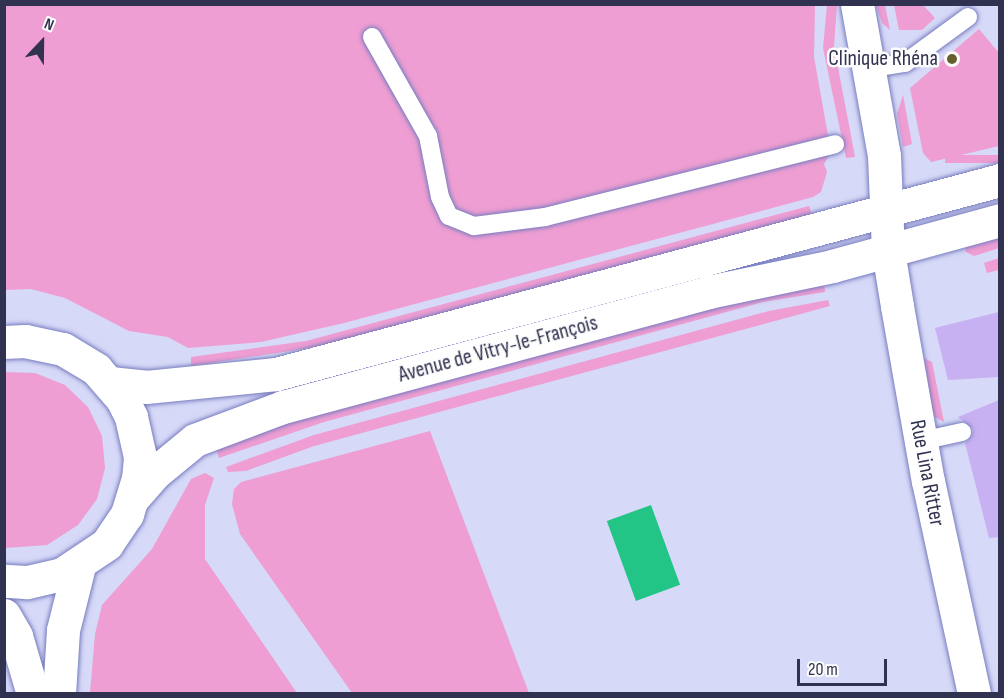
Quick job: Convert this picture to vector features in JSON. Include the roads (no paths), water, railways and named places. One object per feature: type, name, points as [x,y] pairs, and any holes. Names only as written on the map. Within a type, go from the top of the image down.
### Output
[{"type":"main road","points":[[857,4],[884,156],[888,251]]},
{"type":"main road","name":"Avenue de Vitry-le-François","points":[[110,383],[146,387],[276,374],[999,180]]},
{"type":"main road","name":"Avenue de Vitry-le-François","points":[[133,498],[156,472],[195,440],[274,410],[708,292],[888,251],[999,220]]},
{"type":"main road","name":"Rue Lina Ritter","points":[[888,251],[921,441],[974,693]]},
{"type":"main road","points":[[4,342],[25,341],[63,349],[88,363],[110,383],[131,417],[137,437],[138,478],[133,498],[118,530],[79,566],[44,580],[4,581]]},
{"type":"main road","points":[[59,693],[63,630],[79,566]]},
{"type":"main road","points":[[4,615],[16,636],[33,693]]},
{"type":"lane","points":[[867,69],[906,63],[968,17]]},
{"type":"lane","points":[[372,37],[428,136],[440,197],[449,216],[474,226],[545,217],[835,144]]},
{"type":"lane","points":[[921,441],[962,432]]},
{"type":"place","name":"Clinique Rhéna","points":[[952,59]]}]
